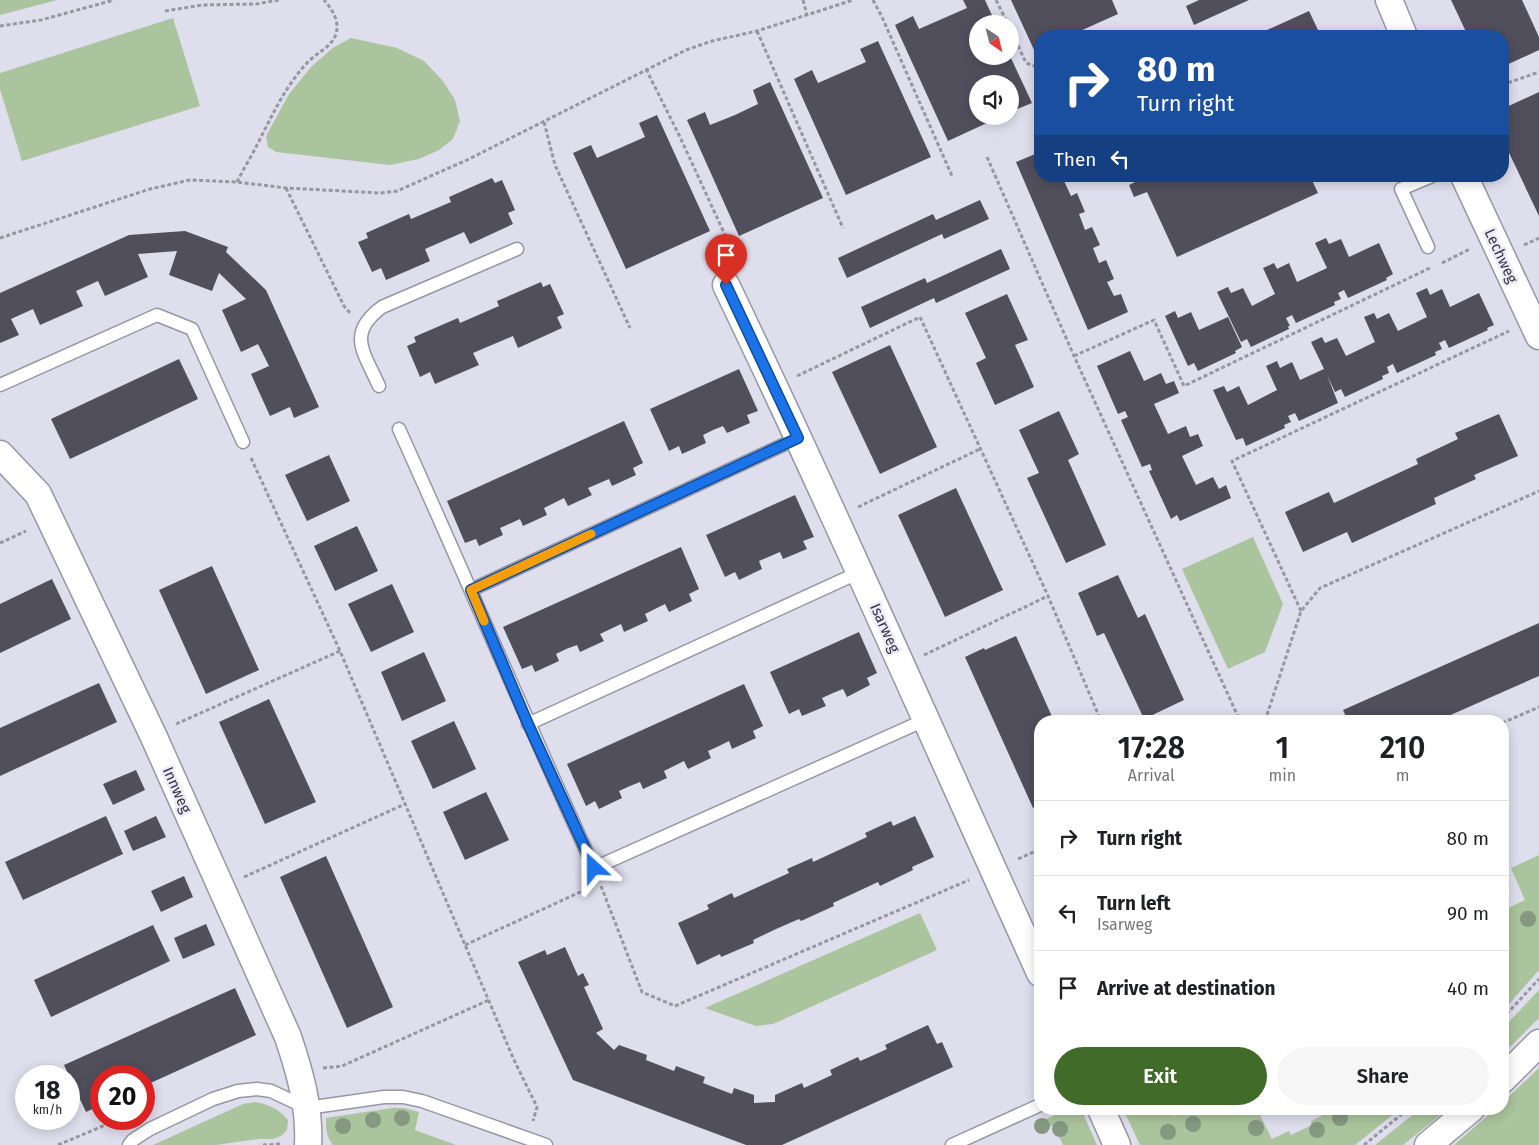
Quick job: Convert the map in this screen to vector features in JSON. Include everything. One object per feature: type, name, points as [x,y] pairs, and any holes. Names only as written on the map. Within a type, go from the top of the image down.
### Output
[{"type":"street","points":[[1388,0],[1401,30]]},
{"type":"street","name":"Lechweg","points":[[1467,182],[1535,328]]},
{"type":"street","name":"Isarweg","points":[[732,275],[773,387],[860,572],[1034,960]]},
{"type":"street","name":"Innweg","points":[[0,454],[38,494],[153,735],[288,1037],[300,1072],[308,1108],[308,1145]]},
{"type":"street","points":[[1509,1073],[1539,1043]]},
{"type":"street","points":[[1103,1115],[1117,1145]]},
{"type":"street","points":[[1428,1145],[1464,1115]]},
{"type":"lane","points":[[1419,182],[1401,190],[1428,247]]},
{"type":"lane","points":[[379,386],[362,348],[363,326],[371,315],[382,307],[517,248]]},
{"type":"lane","points":[[0,385],[157,315],[192,329],[244,442]]},
{"type":"lane","points":[[399,429],[528,724],[594,868],[925,720]]},
{"type":"lane","points":[[471,590],[798,438]]},
{"type":"lane","points":[[528,724],[860,572]]},
{"type":"lane","points":[[131,1142],[150,1128],[213,1099],[238,1091],[257,1089],[271,1091],[308,1108],[384,1097],[403,1097],[422,1101],[546,1145]]},
{"type":"lane","points":[[952,1145],[1034,1108]]},
{"type":"path","points":[[0,26],[41,20],[114,0]]},
{"type":"path","points":[[165,11],[202,5],[256,4],[279,0]]},
{"type":"path","points":[[236,182],[257,145],[278,101],[307,63],[331,44],[336,35],[338,25],[324,0]]},
{"type":"path","points":[[803,0],[807,15]]},
{"type":"path","points":[[0,238],[171,183],[190,180],[380,193],[397,191],[467,160],[686,50],[712,41],[757,31],[853,0]]},
{"type":"path","points":[[873,0],[952,176]]},
{"type":"path","points":[[996,0],[1004,15]]},
{"type":"path","points":[[757,31],[843,228]]},
{"type":"path","points":[[1019,48],[1026,63],[1034,66]]},
{"type":"path","points":[[646,69],[680,137],[732,275]]},
{"type":"path","points":[[1509,83],[1539,72]]},
{"type":"path","points":[[544,122],[555,164],[630,328]]},
{"type":"path","points":[[987,157],[1074,356],[1237,715]]},
{"type":"path","points":[[286,188],[344,306],[363,326]]},
{"type":"path","points":[[1074,356],[1154,320],[1184,386],[1493,238]]},
{"type":"path","points":[[773,387],[920,317],[1048,596],[1098,715]]},
{"type":"path","points":[[1301,611],[1232,461],[1535,328]]},
{"type":"path","points":[[244,442],[340,651],[488,1000],[537,1107],[528,1138]]},
{"type":"path","points":[[834,518],[980,449]]},
{"type":"path","points":[[1266,715],[1301,611],[1320,588],[1539,491]]},
{"type":"path","points":[[901,666],[1048,596]]},
{"type":"path","points":[[153,735],[340,651]]},
{"type":"path","points":[[1509,721],[1539,707]]},
{"type":"path","points":[[221,888],[405,804]]},
{"type":"path","points":[[594,868],[642,992],[675,1006],[993,870]]},
{"type":"path","points":[[465,945],[600,883]]},
{"type":"path","points":[[1509,1011],[1539,979]]},
{"type":"path","points":[[300,1072],[342,1066],[488,1000]]},
{"type":"path","points":[[1364,1145],[1401,1115]]},
{"type":"path","points":[[58,1145],[110,1123],[131,1142]]},
{"type":"path","points":[[263,1145],[288,1145]]},
{"type":"green space","points":[[0,0],[57,0],[0,15]]},
{"type":"green space","points":[[173,18],[200,106],[22,161],[0,89],[0,73]]},
{"type":"green space","points":[[351,38],[397,48],[424,61],[443,81],[455,100],[460,121],[453,139],[439,150],[419,159],[390,165],[276,152],[268,147],[266,136],[289,94],[312,66],[334,47]]},
{"type":"green space","points":[[1253,537],[1283,604],[1265,652],[1228,669],[1182,569]]},
{"type":"green space","points":[[1539,855],[1539,970],[1509,1004],[1509,908],[1525,900],[1511,868]]},
{"type":"green space","points":[[920,913],[937,950],[773,1024],[756,1026],[705,1008]]},
{"type":"green space","points":[[1539,990],[1539,1018],[1509,1048],[1509,1022]]},
{"type":"green space","points":[[1539,1068],[1539,1145],[1454,1145],[1488,1115],[1509,1115],[1509,1096]]},
{"type":"green space","points":[[255,1102],[273,1108],[288,1120],[287,1130],[281,1136],[273,1139],[258,1139],[216,1145],[153,1145],[243,1104]]},
{"type":"green space","points":[[392,1108],[404,1108],[419,1112],[415,1130],[456,1145],[333,1145],[329,1139],[326,1129],[326,1118]]},
{"type":"green space","points":[[1055,1115],[1084,1115],[1097,1145],[1063,1145],[1054,1125],[1039,1131],[1035,1124]]},
{"type":"green space","points":[[1126,1115],[1260,1115],[1272,1139],[1289,1131],[1291,1135],[1312,1125],[1311,1121],[1323,1115],[1392,1115],[1355,1145],[1140,1145]]},
{"type":"green space","points":[[1412,1115],[1440,1115],[1403,1145],[1375,1145]]},
{"type":"building","points":[[963,0],[985,0],[992,15],[969,15],[969,65],[1014,65],[1019,75],[969,75],[969,125],[983,125],[948,141],[895,25],[913,16],[919,29],[967,8]]},
{"type":"building","points":[[1011,0],[1112,0],[1118,14],[1082,30],[1034,30],[1034,50]]},
{"type":"building","points":[[1199,0],[1249,0],[1194,25],[1186,6]]},
{"type":"building","points":[[1451,0],[1522,0],[1539,37],[1539,50],[1509,64],[1509,30],[1465,30]]},
{"type":"building","points":[[1309,11],[1318,30],[1267,30]]},
{"type":"building","points":[[878,41],[931,157],[846,195],[794,79],[812,70],[818,83],[866,62],[860,49]]},
{"type":"building","points":[[1019,75],[1032,103],[1019,108]]},
{"type":"building","points":[[770,82],[823,198],[739,236],[687,120],[705,112],[710,125],[735,115],[758,104],[753,90]]},
{"type":"building","points":[[1539,92],[1539,216],[1509,153],[1509,106]]},
{"type":"building","points":[[657,115],[710,231],[626,269],[573,153],[591,145],[597,158],[645,137],[639,123]]},
{"type":"building","points":[[1034,154],[1034,182],[1064,182],[1071,196],[1077,193],[1085,212],[1079,214],[1085,230],[1092,227],[1100,245],[1093,248],[1099,263],[1106,260],[1114,279],[1107,282],[1114,296],[1121,294],[1128,312],[1088,330],[1016,162]]},
{"type":"building","points":[[492,178],[495,183],[502,180],[515,210],[508,213],[513,224],[470,244],[464,232],[425,249],[430,261],[386,280],[381,268],[372,272],[358,242],[368,238],[366,233],[409,214],[411,219],[451,202],[449,197]]},
{"type":"building","points":[[1135,182],[1313,182],[1318,193],[1177,257],[1147,192],[1134,197],[1129,185]]},
{"type":"building","points":[[980,200],[989,219],[944,239],[942,234],[847,278],[838,258],[933,214],[936,220]]},
{"type":"building","points":[[185,231],[228,247],[226,252],[266,290],[319,407],[294,418],[290,407],[270,416],[251,374],[269,366],[258,344],[241,352],[222,310],[246,299],[219,273],[212,291],[169,275],[177,251],[138,254],[148,277],[105,296],[98,281],[76,291],[83,306],[40,325],[33,309],[11,319],[19,335],[0,343],[0,293],[129,235]]},
{"type":"building","points":[[1326,238],[1329,244],[1341,239],[1349,257],[1379,243],[1393,274],[1386,278],[1387,280],[1348,298],[1344,290],[1338,293],[1341,299],[1334,302],[1335,305],[1296,323],[1292,315],[1286,318],[1290,326],[1288,326],[1289,329],[1251,347],[1247,339],[1241,342],[1217,292],[1228,287],[1231,293],[1243,288],[1252,306],[1275,294],[1263,268],[1274,263],[1277,269],[1289,263],[1297,282],[1327,268],[1315,243]]},
{"type":"building","points":[[1001,249],[1010,269],[936,303],[934,298],[870,328],[861,307],[925,278],[927,283]]},
{"type":"building","points":[[541,282],[543,287],[550,284],[564,314],[557,317],[562,328],[518,348],[513,336],[473,353],[479,365],[435,384],[430,372],[420,377],[407,346],[416,342],[414,337],[458,318],[460,323],[499,306],[497,301]]},
{"type":"building","points":[[1427,288],[1430,295],[1442,289],[1450,307],[1479,293],[1494,325],[1487,328],[1488,330],[1449,348],[1445,340],[1439,343],[1442,349],[1435,352],[1436,355],[1397,373],[1393,364],[1387,367],[1389,373],[1382,376],[1383,379],[1345,397],[1341,389],[1335,392],[1327,375],[1338,403],[1299,421],[1295,413],[1288,416],[1291,422],[1284,425],[1285,428],[1246,446],[1243,438],[1236,440],[1213,390],[1224,386],[1227,392],[1239,386],[1248,405],[1277,390],[1266,366],[1277,361],[1280,368],[1292,362],[1300,380],[1324,369],[1311,342],[1322,337],[1325,343],[1337,338],[1346,356],[1375,342],[1364,317],[1374,313],[1377,319],[1389,313],[1398,331],[1427,317],[1416,293]]},
{"type":"building","points":[[1007,294],[1028,340],[1015,345],[1034,387],[995,405],[976,363],[986,358],[965,313]]},
{"type":"building","points":[[1175,311],[1178,318],[1191,312],[1199,330],[1228,317],[1242,347],[1235,351],[1236,353],[1198,371],[1194,363],[1188,366],[1165,316]]},
{"type":"building","points":[[890,345],[937,447],[880,474],[832,372]]},
{"type":"building","points":[[1130,351],[1144,381],[1161,373],[1166,384],[1174,381],[1179,393],[1154,404],[1168,434],[1186,426],[1190,437],[1198,434],[1203,446],[1182,456],[1196,485],[1213,477],[1219,489],[1226,485],[1231,498],[1180,521],[1177,515],[1171,519],[1149,471],[1152,470],[1150,464],[1142,467],[1121,420],[1128,417],[1125,411],[1118,414],[1097,366]]},
{"type":"building","points":[[179,359],[198,399],[70,459],[51,419]]},
{"type":"building","points":[[739,369],[758,411],[747,415],[750,423],[727,433],[723,426],[713,430],[703,435],[706,443],[682,454],[679,446],[669,451],[650,409]]},
{"type":"building","points":[[1059,411],[1079,454],[1068,460],[1106,545],[1066,563],[1027,478],[1039,473],[1019,430]]},
{"type":"building","points":[[1499,414],[1518,456],[1474,475],[1476,479],[1434,498],[1436,504],[1352,543],[1347,532],[1303,552],[1285,512],[1329,492],[1334,503],[1418,464],[1416,459],[1458,439],[1455,433]]},
{"type":"building","points":[[624,421],[643,463],[633,468],[636,475],[612,486],[609,479],[588,488],[592,495],[568,506],[564,498],[544,508],[547,515],[523,526],[520,519],[500,528],[503,535],[479,546],[476,539],[465,543],[447,501]]},
{"type":"building","points":[[329,455],[350,501],[307,521],[285,475]]},
{"type":"building","points":[[956,488],[1003,590],[945,617],[898,515]]},
{"type":"building","points":[[795,495],[814,537],[803,541],[807,549],[783,559],[780,552],[759,561],[762,569],[739,580],[735,572],[725,577],[706,535]]},
{"type":"building","points":[[357,526],[378,571],[335,591],[314,546]]},
{"type":"building","points":[[681,547],[699,589],[689,594],[692,601],[669,612],[665,604],[645,614],[648,621],[624,632],[621,624],[600,634],[604,641],[580,652],[577,645],[566,649],[556,654],[559,661],[535,672],[532,665],[522,669],[503,627]]},
{"type":"building","points":[[212,566],[259,670],[206,694],[159,590]]},
{"type":"building","points":[[1118,575],[1138,618],[1145,614],[1184,700],[1152,715],[1142,715],[1104,633],[1097,636],[1078,593]]},
{"type":"building","points":[[52,579],[71,619],[0,653],[0,604]]},
{"type":"building","points":[[392,584],[414,632],[371,652],[348,604]]},
{"type":"building","points":[[1539,623],[1539,676],[1451,715],[1345,715],[1343,710]]},
{"type":"building","points":[[859,632],[877,673],[867,678],[870,685],[847,697],[843,689],[822,698],[826,706],[802,716],[799,709],[789,714],[770,672]]},
{"type":"building","points":[[1016,636],[1051,715],[1034,715],[1033,808],[965,657],[984,648],[985,650]]},
{"type":"building","points":[[424,652],[446,701],[402,721],[381,672]]},
{"type":"building","points":[[99,683],[117,722],[0,776],[0,728]]},
{"type":"building","points":[[744,684],[763,726],[753,731],[756,738],[732,749],[729,741],[708,751],[711,758],[688,769],[684,761],[664,771],[667,778],[643,789],[640,782],[619,791],[622,798],[599,809],[595,801],[586,806],[567,764]]},
{"type":"building","points":[[269,699],[316,802],[265,824],[219,722]]},
{"type":"building","points":[[454,721],[476,769],[433,789],[411,741]]},
{"type":"building","points":[[136,770],[145,790],[113,805],[103,784]]},
{"type":"building","points":[[486,792],[509,840],[465,860],[443,812]]},
{"type":"building","points":[[106,816],[123,854],[23,900],[5,862]]},
{"type":"building","points":[[156,816],[166,837],[133,851],[124,831]]},
{"type":"building","points":[[915,816],[934,857],[912,867],[913,870],[880,886],[878,882],[833,903],[834,906],[801,921],[799,919],[753,940],[754,943],[721,957],[720,954],[697,965],[678,923],[709,909],[707,905],[732,893],[734,898],[789,873],[787,869],[812,858],[813,862],[867,837],[865,833],[891,821],[893,826]]},
{"type":"building","points":[[326,856],[393,1007],[347,1028],[280,877]]},
{"type":"building","points":[[184,876],[193,897],[161,912],[151,891]]},
{"type":"building","points":[[206,924],[215,945],[183,959],[174,938]]},
{"type":"building","points":[[153,925],[170,961],[51,1017],[34,980]]},
{"type":"building","points":[[565,947],[578,976],[583,973],[589,985],[584,987],[603,1029],[596,1033],[614,1050],[619,1045],[647,1055],[646,1060],[674,1071],[676,1066],[705,1077],[703,1083],[732,1094],[734,1088],[754,1095],[754,1103],[775,1102],[775,1095],[802,1083],[804,1088],[832,1075],[830,1070],[858,1057],[860,1061],[874,1055],[887,1049],[885,1045],[928,1025],[937,1044],[942,1042],[953,1067],[782,1145],[746,1145],[573,1080],[518,962],[545,950],[547,955]]},
{"type":"building","points":[[235,988],[256,1035],[155,1081],[155,1065],[90,1065],[90,1110],[86,1112],[80,1099],[80,1065],[64,1065]]},
{"type":"slow traffic","points":[[484,621],[471,590],[591,534]]},
{"type":"route","points":[[594,868],[528,724],[471,590],[798,438],[726,285]]}]
